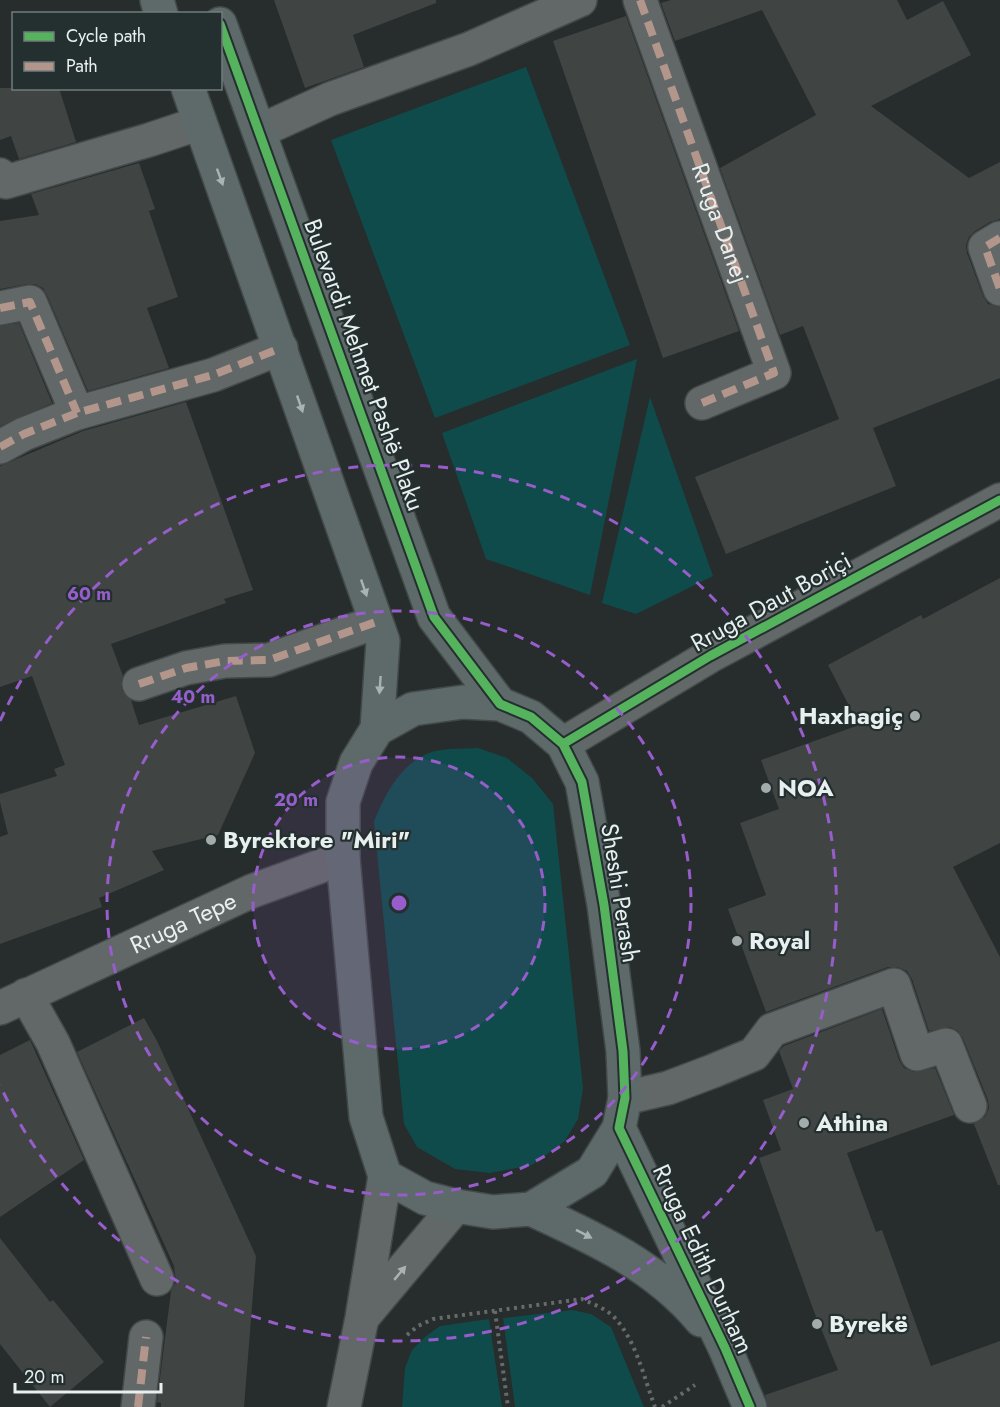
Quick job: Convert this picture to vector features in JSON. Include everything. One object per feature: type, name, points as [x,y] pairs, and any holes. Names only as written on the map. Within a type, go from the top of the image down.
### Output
[{"type":"main road","name":"Bulevardi Mehmet Pashë Plaku","points":[[222,29],[434,617],[500,704]]},
{"type":"main road","points":[[189,90],[383,641],[377,729]]},
{"type":"main road","name":"Sheshi Perash","points":[[386,1176],[366,1117],[343,858],[343,802],[356,763],[377,729],[414,708],[464,702],[500,704],[531,717],[563,744],[582,782],[602,894],[623,1051],[622,1113]]},
{"type":"main road","points":[[386,1176],[425,1198],[456,1206],[493,1212],[531,1209],[592,1172],[622,1113]]},
{"type":"main road","name":"Rruga Edith Durham","points":[[622,1113],[750,1407]]},
{"type":"main road","points":[[531,1209],[581,1232],[657,1276],[691,1308],[725,1348]]},
{"type":"street","points":[[260,131],[330,99],[469,49],[580,0]]},
{"type":"street","name":"Rruga Danej","points":[[640,0],[774,373],[702,403]]},
{"type":"street","points":[[0,175],[6,182],[138,144],[200,123]]},
{"type":"street","points":[[1000,238],[985,247],[1000,289]]},
{"type":"street","points":[[0,308],[30,302],[77,412]]},
{"type":"street","points":[[0,447],[24,434],[77,412],[213,375],[281,348]]},
{"type":"street","name":"Rruga Daut Boriçi","points":[[563,744],[711,656],[1000,500]]},
{"type":"street","points":[[139,684],[186,668],[225,661],[269,660],[376,621]]},
{"type":"street","name":"Rruga Tepe","points":[[157,1279],[53,1043],[13,1002],[252,891],[343,858]]},
{"type":"street","points":[[622,1113],[668,1088],[754,1054],[772,1029],[894,985],[917,1054],[946,1046],[970,1106]]},
{"type":"street","points":[[344,1407],[386,1176]]},
{"type":"street","points":[[362,1318],[456,1206]]},
{"type":"street","points":[[138,1407],[146,1337]]},
{"type":"path","points":[[404,1338],[417,1326],[433,1319],[582,1299],[601,1307],[614,1317],[625,1332],[634,1348],[655,1407]]},
{"type":"path","points":[[495,1311],[508,1407]]},
{"type":"shaded area","points":[[526,67],[630,345],[435,418],[331,140]]},
{"type":"shaded area","points":[[637,359],[590,595],[486,559],[442,433]]},
{"type":"shaded area","points":[[650,397],[713,576],[636,614],[602,603]]},
{"type":"shaded area","points":[[478,748],[507,758],[532,778],[553,804],[583,1088],[578,1119],[565,1141],[532,1165],[490,1173],[455,1169],[417,1147],[404,1124],[374,822],[384,799],[398,777],[417,759],[441,750]]},
{"type":"shaded area","points":[[572,1310],[591,1314],[611,1327],[644,1407],[515,1407],[503,1318]]},
{"type":"shaded area","points":[[489,1319],[502,1407],[402,1407],[405,1368],[412,1350],[440,1326]]},
{"type":"building","points":[[274,0],[436,0],[436,3],[353,35],[364,67],[305,88]]},
{"type":"building","points":[[671,0],[897,0],[907,20],[943,1],[971,55],[871,106],[969,178],[1000,162],[1000,219],[975,231],[969,237],[966,245],[983,296],[988,304],[1000,307],[1000,378],[873,428],[896,486],[726,554],[695,477],[839,419],[803,326],[780,335],[720,168],[816,115],[762,10],[675,41],[661,3]]},
{"type":"building","points":[[626,16],[739,331],[663,358],[553,41]]},
{"type":"building","points":[[0,88],[60,90],[76,142],[19,159],[11,136],[0,140]]},
{"type":"building","points":[[139,163],[155,209],[149,211],[178,297],[147,308],[169,368],[88,391],[43,288],[35,284],[27,284],[0,289],[0,221],[39,215],[31,194]]},
{"type":"building","points":[[19,323],[52,403],[0,426],[0,326]]},
{"type":"building","points":[[186,402],[253,590],[224,599],[226,603],[111,644],[123,676],[122,691],[131,700],[139,725],[236,696],[255,753],[218,835],[152,851],[164,870],[99,898],[102,907],[0,944],[0,837],[8,834],[0,794],[57,776],[54,769],[65,765],[32,676],[0,687],[0,466],[83,431]]},
{"type":"building","points":[[1000,578],[1000,843],[953,867],[1000,957],[1000,1185],[998,1185],[974,1124],[985,1117],[989,1108],[988,1100],[963,1038],[958,1031],[950,1027],[929,1031],[912,979],[907,971],[898,967],[888,967],[766,1012],[728,909],[766,895],[740,823],[779,809],[761,760],[859,725],[828,665],[921,615],[923,619]]},
{"type":"building","points":[[882,1009],[899,1060],[904,1068],[914,1072],[935,1068],[954,1115],[847,1153],[876,1232],[882,1230],[931,1366],[1000,1341],[1000,1407],[768,1407],[765,1395],[838,1370],[813,1309],[759,1158],[781,1150],[763,1100],[793,1089],[779,1051],[784,1046]]},
{"type":"building","points":[[144,1018],[157,1041],[256,1256],[244,1407],[161,1407],[161,1403],[157,1402],[171,1291],[176,1282],[174,1266],[77,1052]]},
{"type":"building","points":[[30,1040],[84,1160],[0,1217],[0,1055]]},
{"type":"building","points":[[0,1238],[50,1302],[53,1300],[104,1362],[50,1407],[0,1344]]},
{"type":"marked path","points":[[640,0],[774,373],[702,403]]},
{"type":"marked path","points":[[1000,238],[985,247],[1000,289]]},
{"type":"marked path","points":[[0,308],[30,302],[77,413]]},
{"type":"marked path","points":[[0,447],[24,434],[77,413],[213,375],[281,348]]},
{"type":"marked path","points":[[139,684],[186,668],[225,661],[269,660],[376,622]]},
{"type":"marked path","points":[[138,1407],[146,1337]]},
{"type":"cycle path","points":[[222,30],[434,617],[500,704],[531,717],[563,744],[582,782],[604,905],[623,1051],[625,1098],[619,1128],[725,1348],[750,1407]]},
{"type":"cycle path","points":[[563,744],[710,656],[1000,500]]},
{"type":"place","name":"Haxhagiç","points":[[915,716]]},
{"type":"place","name":"NOA","points":[[766,788]]},
{"type":"place","name":"Byrektore \"Miri\"","points":[[211,840]]},
{"type":"place","name":"Royal","points":[[737,941]]},
{"type":"place","name":"Athina","points":[[804,1123]]},
{"type":"place","name":"Byrekë","points":[[817,1324]]}]
